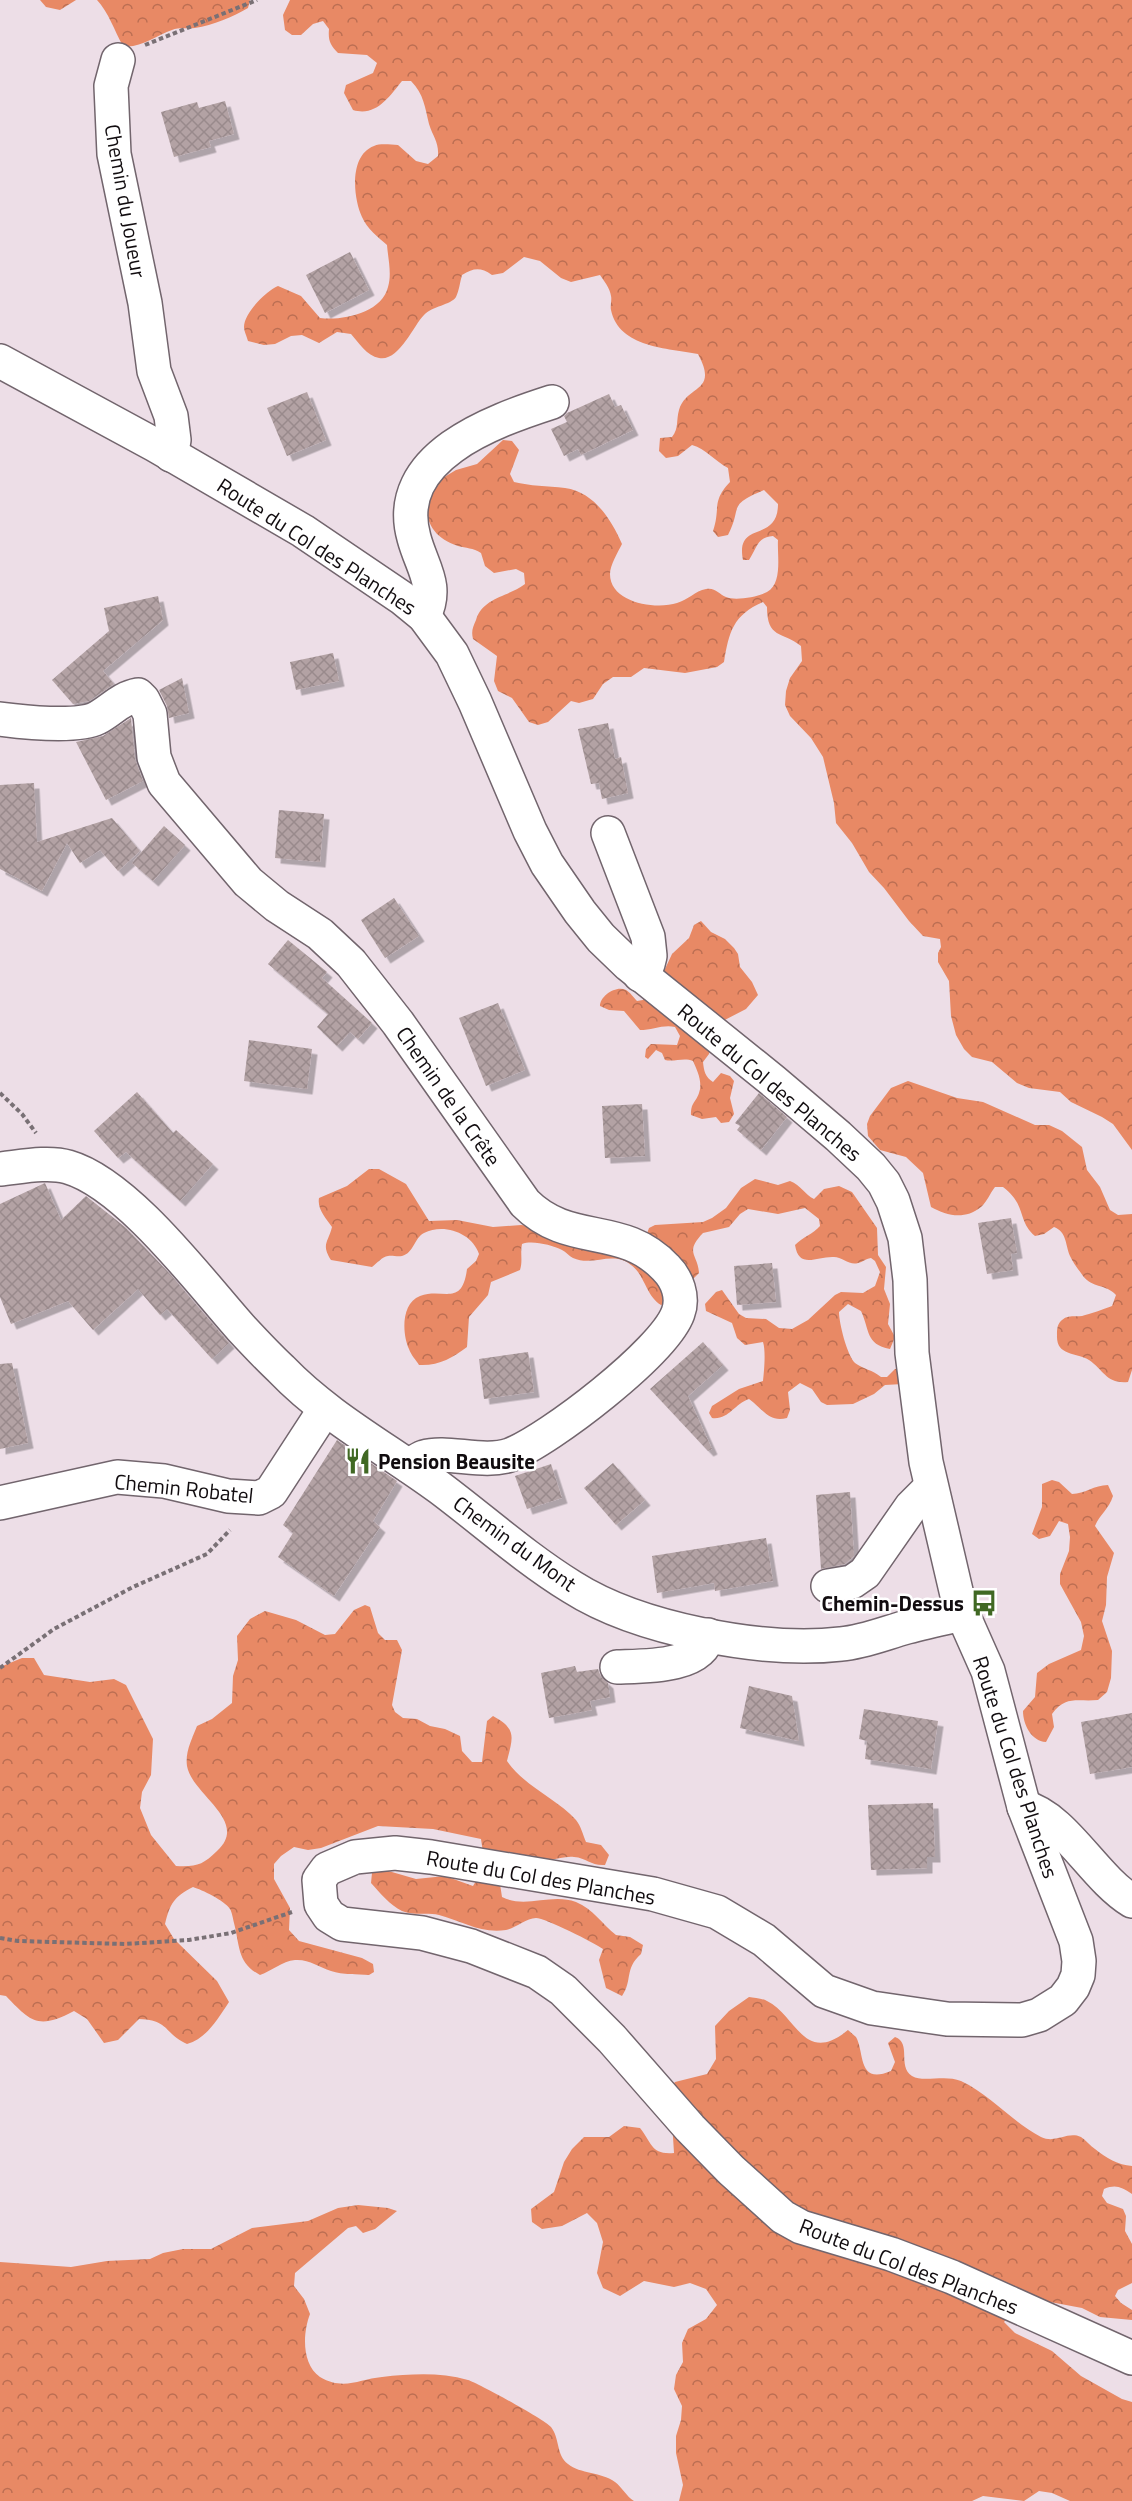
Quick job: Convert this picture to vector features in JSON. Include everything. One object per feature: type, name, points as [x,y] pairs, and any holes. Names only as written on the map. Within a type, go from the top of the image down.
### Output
[{"type":"street","name":"Chemin du Joueur","points":[[118,60],[111,86],[114,154],[145,303],[154,371],[171,416],[174,440],[171,455]]},
{"type":"street","name":"Route du Col des Planches","points":[[0,360],[303,531],[402,598],[424,616],[444,642],[462,673],[520,808],[547,864],[592,927],[640,975],[838,1136],[884,1183],[897,1210],[905,1238],[918,1415],[951,1578],[962,1614],[993,1683],[1024,1807],[1069,1921],[1079,1961],[1075,1981],[1063,2000],[1039,2015],[1022,2020],[947,2019],[872,2008],[824,1991],[805,1977],[765,1940],[717,1912],[653,1894],[564,1879],[431,1857],[372,1854],[356,1857],[327,1869],[319,1880],[321,1900],[329,1916],[342,1924],[422,1933],[471,1946],[537,1972],[563,1990],[589,2015],[690,2128],[731,2170],[783,2217],[801,2227],[891,2254],[952,2277],[1132,2358]]},
{"type":"street","points":[[424,616],[431,598],[428,573],[414,538],[410,509],[417,485],[425,472],[446,452],[480,430],[510,416],[552,402]]},
{"type":"street","name":"Chemin de la Crête","points":[[0,720],[27,723],[83,723],[97,718],[128,696],[138,695],[150,714],[154,757],[164,783],[236,871],[278,906],[320,934],[351,963],[437,1077],[515,1192],[536,1214],[562,1228],[611,1237],[639,1247],[667,1269],[679,1289],[680,1311],[667,1333],[631,1369],[543,1436],[506,1456],[472,1458],[427,1456],[409,1466]]},
{"type":"street","points":[[608,833],[648,937],[650,956],[648,964],[640,975]]},
{"type":"street","name":"Chemin du Mont","points":[[0,1169],[59,1165],[70,1167],[91,1177],[135,1212],[177,1254],[248,1336],[325,1409],[409,1466],[476,1515],[530,1559],[573,1588],[632,1614],[708,1635],[769,1644],[811,1646],[843,1644],[962,1614]]},
{"type":"street","name":"Chemin Robatel","points":[[0,1503],[117,1477],[164,1481],[228,1496],[260,1498],[271,1492],[325,1409]]},
{"type":"street","points":[[828,1586],[852,1582],[865,1573],[911,1507],[931,1486]]},
{"type":"street","points":[[617,1667],[650,1666],[672,1662],[699,1651],[706,1644],[708,1635]]},
{"type":"street","points":[[1024,1807],[1037,1810],[1050,1821],[1110,1883],[1132,1901]]},
{"type":"path","points":[[118,60],[134,50],[257,0]]},
{"type":"path","points":[[0,1093],[21,1114],[59,1165]]},
{"type":"path","points":[[0,1668],[54,1629],[134,1587],[207,1554],[260,1498]]},
{"type":"path","points":[[0,1938],[18,1941],[125,1944],[189,1940],[231,1933],[321,1900]]},
{"type":"green space","points":[[40,0],[76,0],[60,10],[46,7]]},
{"type":"green space","points":[[97,0],[250,0],[248,8],[223,20],[195,28],[175,29],[142,44],[123,46]]},
{"type":"green space","points":[[290,0],[1132,0],[1132,1150],[1113,1124],[1102,1117],[1071,1102],[1060,1092],[1029,1088],[1017,1083],[992,1062],[972,1057],[964,1049],[956,1035],[951,1016],[949,981],[938,962],[940,939],[923,936],[909,921],[869,872],[852,843],[836,823],[834,803],[823,757],[811,738],[790,716],[785,705],[790,678],[802,661],[801,646],[773,629],[767,607],[763,602],[745,613],[734,626],[724,662],[717,667],[685,673],[644,668],[631,677],[613,677],[603,684],[593,699],[579,703],[571,701],[548,722],[538,725],[529,722],[512,698],[498,691],[494,681],[497,656],[473,639],[473,629],[479,612],[484,606],[525,584],[524,573],[516,569],[494,573],[485,566],[481,553],[449,542],[436,533],[429,521],[425,497],[441,479],[456,470],[477,464],[503,440],[512,441],[519,450],[510,474],[514,482],[565,488],[585,495],[593,501],[607,516],[622,544],[610,570],[612,584],[626,598],[658,606],[677,603],[706,589],[712,589],[735,599],[758,595],[772,588],[777,576],[778,540],[773,536],[764,538],[749,560],[743,560],[742,547],[751,535],[771,524],[776,516],[778,504],[764,490],[740,504],[728,535],[718,537],[713,531],[718,500],[730,482],[728,468],[702,449],[692,445],[678,456],[666,458],[659,451],[660,438],[672,437],[683,402],[703,382],[704,367],[698,354],[646,344],[624,332],[616,323],[611,310],[610,293],[600,275],[571,282],[561,278],[540,261],[524,257],[503,273],[492,275],[477,269],[470,271],[462,275],[454,300],[427,312],[399,349],[386,358],[371,355],[351,334],[337,332],[319,343],[302,335],[291,336],[275,344],[264,345],[248,341],[244,327],[248,315],[262,297],[278,286],[301,296],[320,318],[350,316],[370,309],[378,303],[384,296],[389,282],[387,245],[373,233],[359,209],[355,178],[360,158],[374,146],[383,144],[398,145],[416,161],[428,164],[438,156],[437,143],[423,101],[411,81],[402,81],[387,99],[369,111],[353,110],[344,93],[346,85],[373,73],[377,63],[367,55],[338,53],[331,45],[329,29],[323,21],[313,24],[301,35],[292,35],[285,30],[283,15]]},
{"type":"green space","points":[[701,921],[711,932],[725,939],[734,948],[738,954],[740,967],[752,982],[758,995],[746,1009],[717,1024],[709,1054],[703,1062],[705,1074],[713,1082],[721,1073],[730,1076],[734,1081],[730,1098],[734,1114],[729,1122],[721,1123],[716,1117],[702,1119],[691,1115],[700,1085],[693,1061],[665,1060],[662,1053],[656,1050],[648,1059],[645,1057],[646,1049],[651,1044],[677,1045],[680,1036],[675,1027],[640,1030],[624,1011],[609,1010],[600,1006],[606,995],[618,989],[627,991],[637,1001],[643,1000],[644,995],[665,969],[672,954],[689,938],[694,925]]},
{"type":"green space","points":[[908,1081],[957,1098],[983,1102],[1035,1125],[1049,1125],[1062,1131],[1082,1147],[1087,1170],[1100,1187],[1110,1210],[1118,1215],[1132,1214],[1132,1370],[1128,1382],[1110,1379],[1089,1360],[1060,1347],[1057,1330],[1063,1319],[1082,1316],[1112,1306],[1116,1295],[1083,1276],[1071,1259],[1065,1239],[1058,1229],[1054,1227],[1044,1234],[1035,1236],[1026,1225],[1016,1200],[1003,1187],[995,1187],[983,1205],[969,1214],[956,1215],[937,1210],[931,1207],[923,1173],[906,1157],[880,1150],[868,1136],[867,1124],[870,1116],[891,1088]]},
{"type":"green space","points":[[369,1169],[379,1169],[406,1184],[429,1221],[457,1220],[493,1227],[521,1225],[645,1239],[649,1228],[655,1225],[703,1222],[712,1218],[726,1208],[741,1188],[755,1179],[778,1185],[790,1181],[814,1199],[824,1189],[839,1186],[852,1192],[877,1228],[878,1255],[886,1267],[884,1289],[890,1304],[888,1324],[895,1337],[890,1349],[876,1344],[872,1340],[861,1311],[848,1304],[839,1312],[846,1346],[855,1363],[881,1377],[887,1377],[895,1369],[901,1368],[903,1384],[885,1385],[874,1394],[853,1404],[827,1405],[821,1402],[812,1389],[800,1383],[788,1392],[790,1410],[787,1418],[781,1419],[775,1419],[766,1414],[749,1399],[723,1417],[712,1418],[709,1413],[712,1406],[739,1389],[763,1381],[764,1367],[763,1342],[745,1345],[737,1338],[732,1323],[706,1311],[705,1304],[716,1292],[722,1290],[739,1314],[746,1318],[766,1319],[779,1328],[792,1329],[808,1320],[835,1295],[841,1292],[863,1293],[875,1286],[880,1272],[871,1258],[855,1264],[834,1257],[805,1260],[800,1257],[795,1245],[820,1226],[819,1219],[805,1208],[778,1214],[748,1209],[740,1214],[729,1227],[703,1233],[693,1249],[699,1273],[670,1302],[661,1305],[652,1296],[636,1269],[624,1261],[617,1259],[580,1260],[548,1245],[522,1244],[520,1270],[491,1282],[488,1295],[469,1317],[467,1347],[445,1360],[419,1365],[410,1351],[405,1335],[406,1312],[409,1305],[420,1296],[456,1292],[461,1288],[467,1269],[476,1261],[479,1254],[464,1235],[440,1229],[421,1235],[406,1254],[386,1257],[372,1267],[331,1260],[326,1244],[332,1227],[321,1210],[319,1198],[347,1186]]},
{"type":"green space","points":[[1052,1480],[1059,1482],[1072,1494],[1108,1485],[1113,1496],[1095,1526],[1114,1553],[1107,1577],[1106,1605],[1102,1621],[1112,1651],[1111,1678],[1107,1692],[1098,1700],[1072,1701],[1057,1708],[1052,1714],[1054,1727],[1046,1742],[1036,1739],[1029,1731],[1024,1721],[1023,1711],[1035,1697],[1037,1673],[1049,1664],[1081,1650],[1084,1636],[1081,1622],[1060,1584],[1060,1574],[1069,1551],[1068,1524],[1059,1521],[1050,1536],[1039,1539],[1032,1534],[1042,1507],[1042,1484]]},
{"type":"green space","points":[[365,1605],[370,1607],[378,1633],[385,1640],[397,1640],[402,1650],[392,1705],[395,1712],[403,1718],[417,1719],[460,1736],[462,1751],[472,1762],[482,1762],[487,1721],[493,1716],[501,1721],[510,1730],[512,1740],[507,1761],[514,1770],[576,1820],[586,1842],[601,1845],[609,1855],[605,1865],[600,1865],[574,1857],[550,1860],[512,1854],[500,1884],[502,1897],[511,1900],[520,1902],[557,1899],[576,1902],[616,1935],[630,1937],[643,1945],[641,1954],[632,1965],[622,1996],[606,1988],[599,1960],[603,1949],[549,1922],[532,1918],[506,1930],[497,1931],[472,1926],[439,1915],[402,1911],[371,1883],[372,1873],[385,1870],[416,1879],[445,1876],[473,1886],[485,1866],[481,1839],[433,1829],[378,1826],[321,1848],[308,1850],[294,1847],[274,1864],[274,1879],[290,1908],[289,1930],[299,1941],[362,1958],[373,1964],[374,1972],[369,1975],[345,1974],[309,1962],[295,1960],[260,1975],[243,1959],[230,1909],[218,1899],[193,1887],[174,1901],[165,1924],[174,1939],[217,1981],[229,2002],[211,2028],[194,2041],[187,2044],[162,2025],[139,2019],[118,2040],[104,2043],[87,2019],[74,2011],[52,2020],[36,2020],[22,2012],[6,1996],[0,1995],[0,1667],[22,1658],[34,1658],[44,1675],[90,1682],[114,1679],[126,1685],[153,1739],[151,1775],[142,1792],[140,1808],[151,1835],[176,1866],[189,1866],[208,1859],[225,1840],[227,1829],[223,1819],[191,1777],[187,1766],[187,1756],[197,1726],[212,1719],[232,1703],[233,1676],[238,1660],[237,1636],[250,1619],[265,1611],[296,1620],[325,1635],[335,1634],[354,1610]]},
{"type":"green space","points":[[749,1997],[765,2000],[777,2008],[802,2035],[811,2041],[821,2043],[833,2040],[848,2030],[856,2037],[864,2065],[872,2074],[891,2071],[895,2062],[888,2043],[895,2037],[903,2044],[905,2067],[912,2076],[922,2079],[948,2078],[961,2081],[1041,2137],[1052,2139],[1071,2135],[1081,2137],[1108,2158],[1132,2166],[1132,2194],[1121,2188],[1112,2187],[1104,2189],[1102,2196],[1107,2203],[1123,2209],[1126,2216],[1125,2231],[1132,2244],[1132,2283],[1118,2290],[1115,2296],[1132,2310],[1132,2320],[1100,2317],[1082,2308],[1034,2299],[1025,2295],[1004,2322],[1015,2333],[1052,2351],[1081,2376],[1122,2399],[1132,2402],[1132,2501],[1070,2501],[1052,2493],[1039,2491],[1024,2501],[983,2496],[972,2501],[679,2501],[683,2485],[676,2453],[676,2436],[682,2406],[674,2389],[676,2375],[683,2362],[682,2343],[688,2329],[706,2319],[717,2305],[706,2289],[690,2283],[674,2287],[644,2281],[620,2296],[603,2288],[597,2273],[603,2242],[597,2223],[587,2213],[562,2226],[542,2229],[532,2222],[531,2209],[554,2192],[564,2162],[572,2149],[584,2137],[609,2137],[624,2126],[640,2128],[656,2150],[674,2153],[670,2089],[675,2082],[707,2074],[716,2059],[715,2026],[729,2011]]},
{"type":"green space","points":[[358,2205],[397,2211],[375,2229],[363,2233],[356,2226],[348,2228],[295,2273],[294,2286],[304,2299],[310,2314],[305,2347],[309,2364],[314,2371],[329,2381],[344,2384],[374,2378],[415,2375],[447,2376],[468,2380],[546,2423],[554,2431],[562,2456],[568,2464],[579,2470],[610,2479],[634,2501],[0,2501],[0,2262],[71,2267],[107,2261],[150,2259],[163,2253],[183,2249],[211,2249],[252,2228],[308,2221],[338,2208]]},
{"type":"building","points":[[225,101],[234,134],[209,141],[211,147],[174,157],[161,112],[197,102],[199,108]]},
{"type":"building","points":[[350,252],[369,290],[325,313],[306,275]]},
{"type":"building","points":[[307,392],[326,440],[287,456],[267,408]]},
{"type":"building","points":[[609,394],[615,407],[621,405],[633,430],[581,455],[578,449],[564,456],[551,429],[567,422],[564,416],[567,413]]},
{"type":"building","points":[[158,596],[163,620],[103,671],[114,684],[89,701],[73,704],[52,680],[109,631],[104,608]]},
{"type":"building","points":[[333,653],[339,681],[296,690],[290,662]]},
{"type":"building","points":[[182,678],[189,713],[169,718],[167,706],[159,690]]},
{"type":"building","points":[[131,718],[135,759],[143,781],[106,800],[76,742],[103,736]]},
{"type":"building","points":[[608,723],[615,759],[621,757],[628,793],[602,799],[599,783],[591,784],[578,729]]},
{"type":"building","points":[[34,783],[37,842],[112,818],[140,851],[118,871],[100,850],[80,863],[67,843],[42,891],[0,869],[0,785]]},
{"type":"building","points":[[279,810],[324,814],[320,862],[275,858]]},
{"type":"building","points":[[164,826],[185,845],[153,881],[132,863]]},
{"type":"building","points":[[394,898],[419,936],[385,958],[361,920]]},
{"type":"building","points":[[288,940],[327,972],[322,978],[372,1023],[358,1039],[350,1032],[337,1046],[317,1027],[328,1014],[268,964]]},
{"type":"building","points":[[498,1003],[525,1070],[486,1086],[459,1018]]},
{"type":"building","points":[[249,1040],[312,1049],[307,1089],[244,1081]]},
{"type":"building","points":[[137,1092],[173,1133],[176,1130],[213,1164],[180,1201],[126,1152],[118,1158],[94,1131]]},
{"type":"building","points":[[759,1093],[787,1117],[761,1150],[737,1130],[740,1126],[735,1123]]},
{"type":"building","points":[[642,1104],[645,1156],[605,1158],[602,1106]]},
{"type":"building","points":[[45,1183],[61,1220],[86,1196],[125,1227],[170,1274],[229,1343],[212,1359],[167,1309],[160,1315],[138,1289],[93,1330],[68,1301],[11,1324],[0,1297],[0,1204]]},
{"type":"building","points":[[1011,1218],[1017,1253],[1011,1254],[1013,1270],[987,1274],[978,1223]]},
{"type":"building","points":[[772,1263],[776,1302],[737,1305],[734,1266]]},
{"type":"building","points":[[703,1342],[723,1365],[688,1396],[712,1449],[708,1451],[650,1389]]},
{"type":"building","points":[[528,1352],[534,1392],[484,1399],[479,1359]]},
{"type":"building","points":[[12,1363],[28,1443],[0,1449],[0,1364]]},
{"type":"building","points":[[337,1440],[397,1481],[373,1521],[380,1527],[334,1596],[278,1557],[293,1533],[283,1525]]},
{"type":"building","points":[[613,1463],[645,1500],[616,1525],[584,1488]]},
{"type":"building","points":[[551,1464],[562,1498],[527,1509],[515,1476]]},
{"type":"building","points":[[850,1492],[854,1556],[845,1564],[821,1569],[816,1495]]},
{"type":"building","points":[[766,1538],[773,1581],[715,1591],[714,1583],[657,1593],[652,1556]]},
{"type":"building","points":[[575,1666],[577,1672],[598,1669],[601,1677],[608,1683],[610,1697],[590,1701],[592,1710],[549,1718],[541,1673]]},
{"type":"building","points":[[749,1686],[792,1696],[799,1741],[740,1728]]},
{"type":"building","points":[[864,1709],[938,1721],[931,1769],[865,1759],[867,1741],[859,1739]]},
{"type":"building","points":[[1132,1713],[1132,1767],[1090,1774],[1081,1722]]},
{"type":"building","points":[[933,1803],[935,1857],[927,1857],[927,1868],[871,1870],[868,1805]]},
{"type":"place","name":"Pension Beausite","points":[[358,1461]]},
{"type":"place","name":"Chemin-Dessus","points":[[984,1603]]}]
